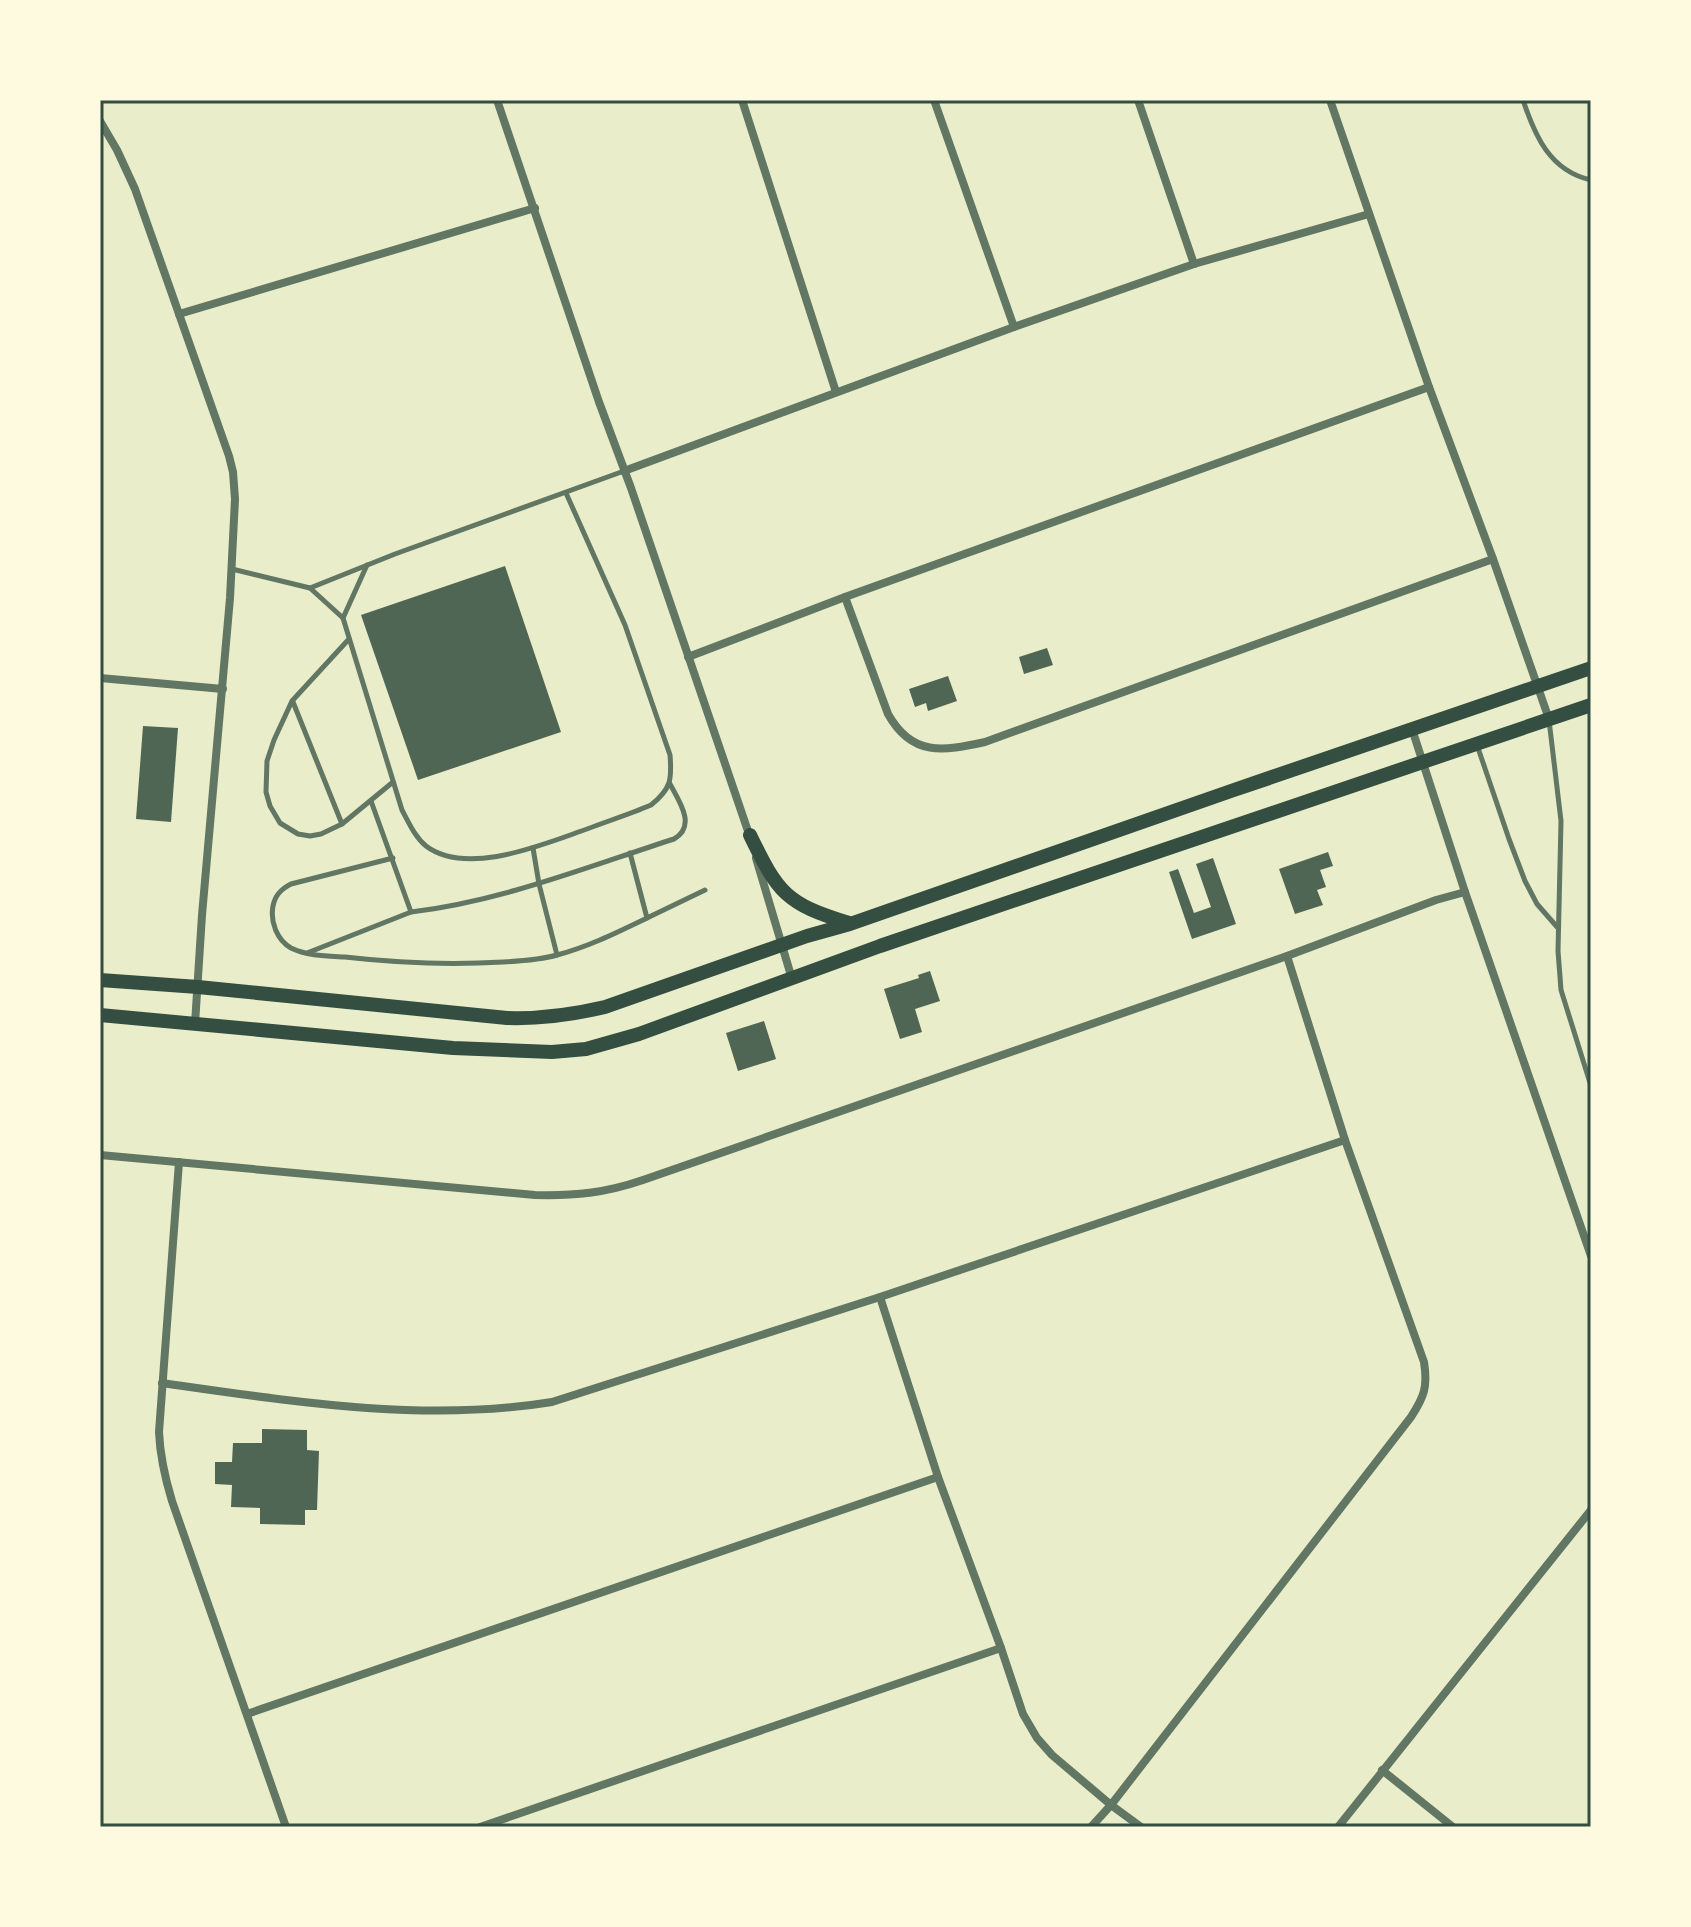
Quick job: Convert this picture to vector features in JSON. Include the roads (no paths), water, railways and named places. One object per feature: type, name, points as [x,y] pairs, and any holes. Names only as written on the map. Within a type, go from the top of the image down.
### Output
[{"type":"main road","points":[[100,980],[537,1019],[572,1015],[605,1007],[850,924],[1591,668]]},
{"type":"main road","points":[[100,1015],[453,1048],[552,1052],[586,1049],[616,1042],[895,941],[1591,705]]},
{"type":"main road","points":[[750,835],[766,869],[785,894],[808,909],[850,924]]},
{"type":"street","points":[[497,100],[750,835],[793,979]]},
{"type":"street","points":[[742,100],[836,392]]},
{"type":"street","points":[[934,100],[1014,327]]},
{"type":"street","points":[[1138,100],[1194,264]]},
{"type":"street","points":[[1330,100],[1549,719]]},
{"type":"street","points":[[100,121],[135,189],[233,472],[235,499],[223,689],[195,1024]]},
{"type":"street","points":[[179,314],[535,208]]},
{"type":"street","points":[[624,471],[1194,264],[1369,214]]},
{"type":"street","points":[[688,657],[845,597],[1429,387]]},
{"type":"street","points":[[845,597],[896,728],[911,741],[926,748],[949,750],[985,742],[1493,559]]},
{"type":"street","points":[[100,678],[223,689]]},
{"type":"street","points":[[1412,729],[1591,1256]]},
{"type":"street","points":[[100,1155],[535,1195],[600,1193],[1465,892]]},
{"type":"street","points":[[1091,1827],[1422,1401],[1426,1378],[1424,1362],[1345,1140],[1287,956]]},
{"type":"street","points":[[162,1383],[283,1400],[376,1407],[455,1410],[552,1402],[880,1297],[1345,1140]]},
{"type":"street","points":[[179,1162],[159,1432],[164,1477],[286,1827]]},
{"type":"street","points":[[880,1297],[938,1477],[1023,1714],[1037,1738],[1052,1755],[1141,1827]]},
{"type":"street","points":[[247,1714],[938,1477]]},
{"type":"street","points":[[1338,1827],[1591,1510]]},
{"type":"street","points":[[480,1827],[1001,1648]]},
{"type":"street","points":[[1382,1770],[1453,1827]]},
{"type":"lane","points":[[1523,100],[1539,141],[1551,158],[1580,178],[1591,180]]},
{"type":"lane","points":[[310,588],[624,471]]},
{"type":"lane","points":[[231,569],[310,588],[343,618],[402,810],[415,835],[427,847],[447,856],[470,859],[533,848],[639,810],[662,796],[670,784],[672,773],[670,755],[625,625],[566,493]]},
{"type":"lane","points":[[343,618],[367,565]]},
{"type":"lane","points":[[350,639],[292,701],[267,761],[266,792],[270,806],[280,823],[298,834],[321,834],[342,824],[393,782]]},
{"type":"lane","points":[[292,701],[342,824]]},
{"type":"lane","points":[[1549,719],[1561,821],[1558,930],[1561,990],[1591,1086]]},
{"type":"lane","points":[[1477,744],[1525,881],[1537,904],[1558,930]]},
{"type":"lane","points":[[306,953],[411,912],[478,902],[681,836],[684,809],[670,784]]},
{"type":"lane","points":[[371,801],[411,912]]},
{"type":"lane","points":[[533,848],[557,955]]},
{"type":"lane","points":[[630,853],[647,918]]},
{"type":"lane","points":[[393,858],[283,888],[274,901],[272,911],[273,924],[279,937],[290,947],[306,953],[399,962],[466,964],[524,961],[557,955],[603,939],[705,890]]}]
